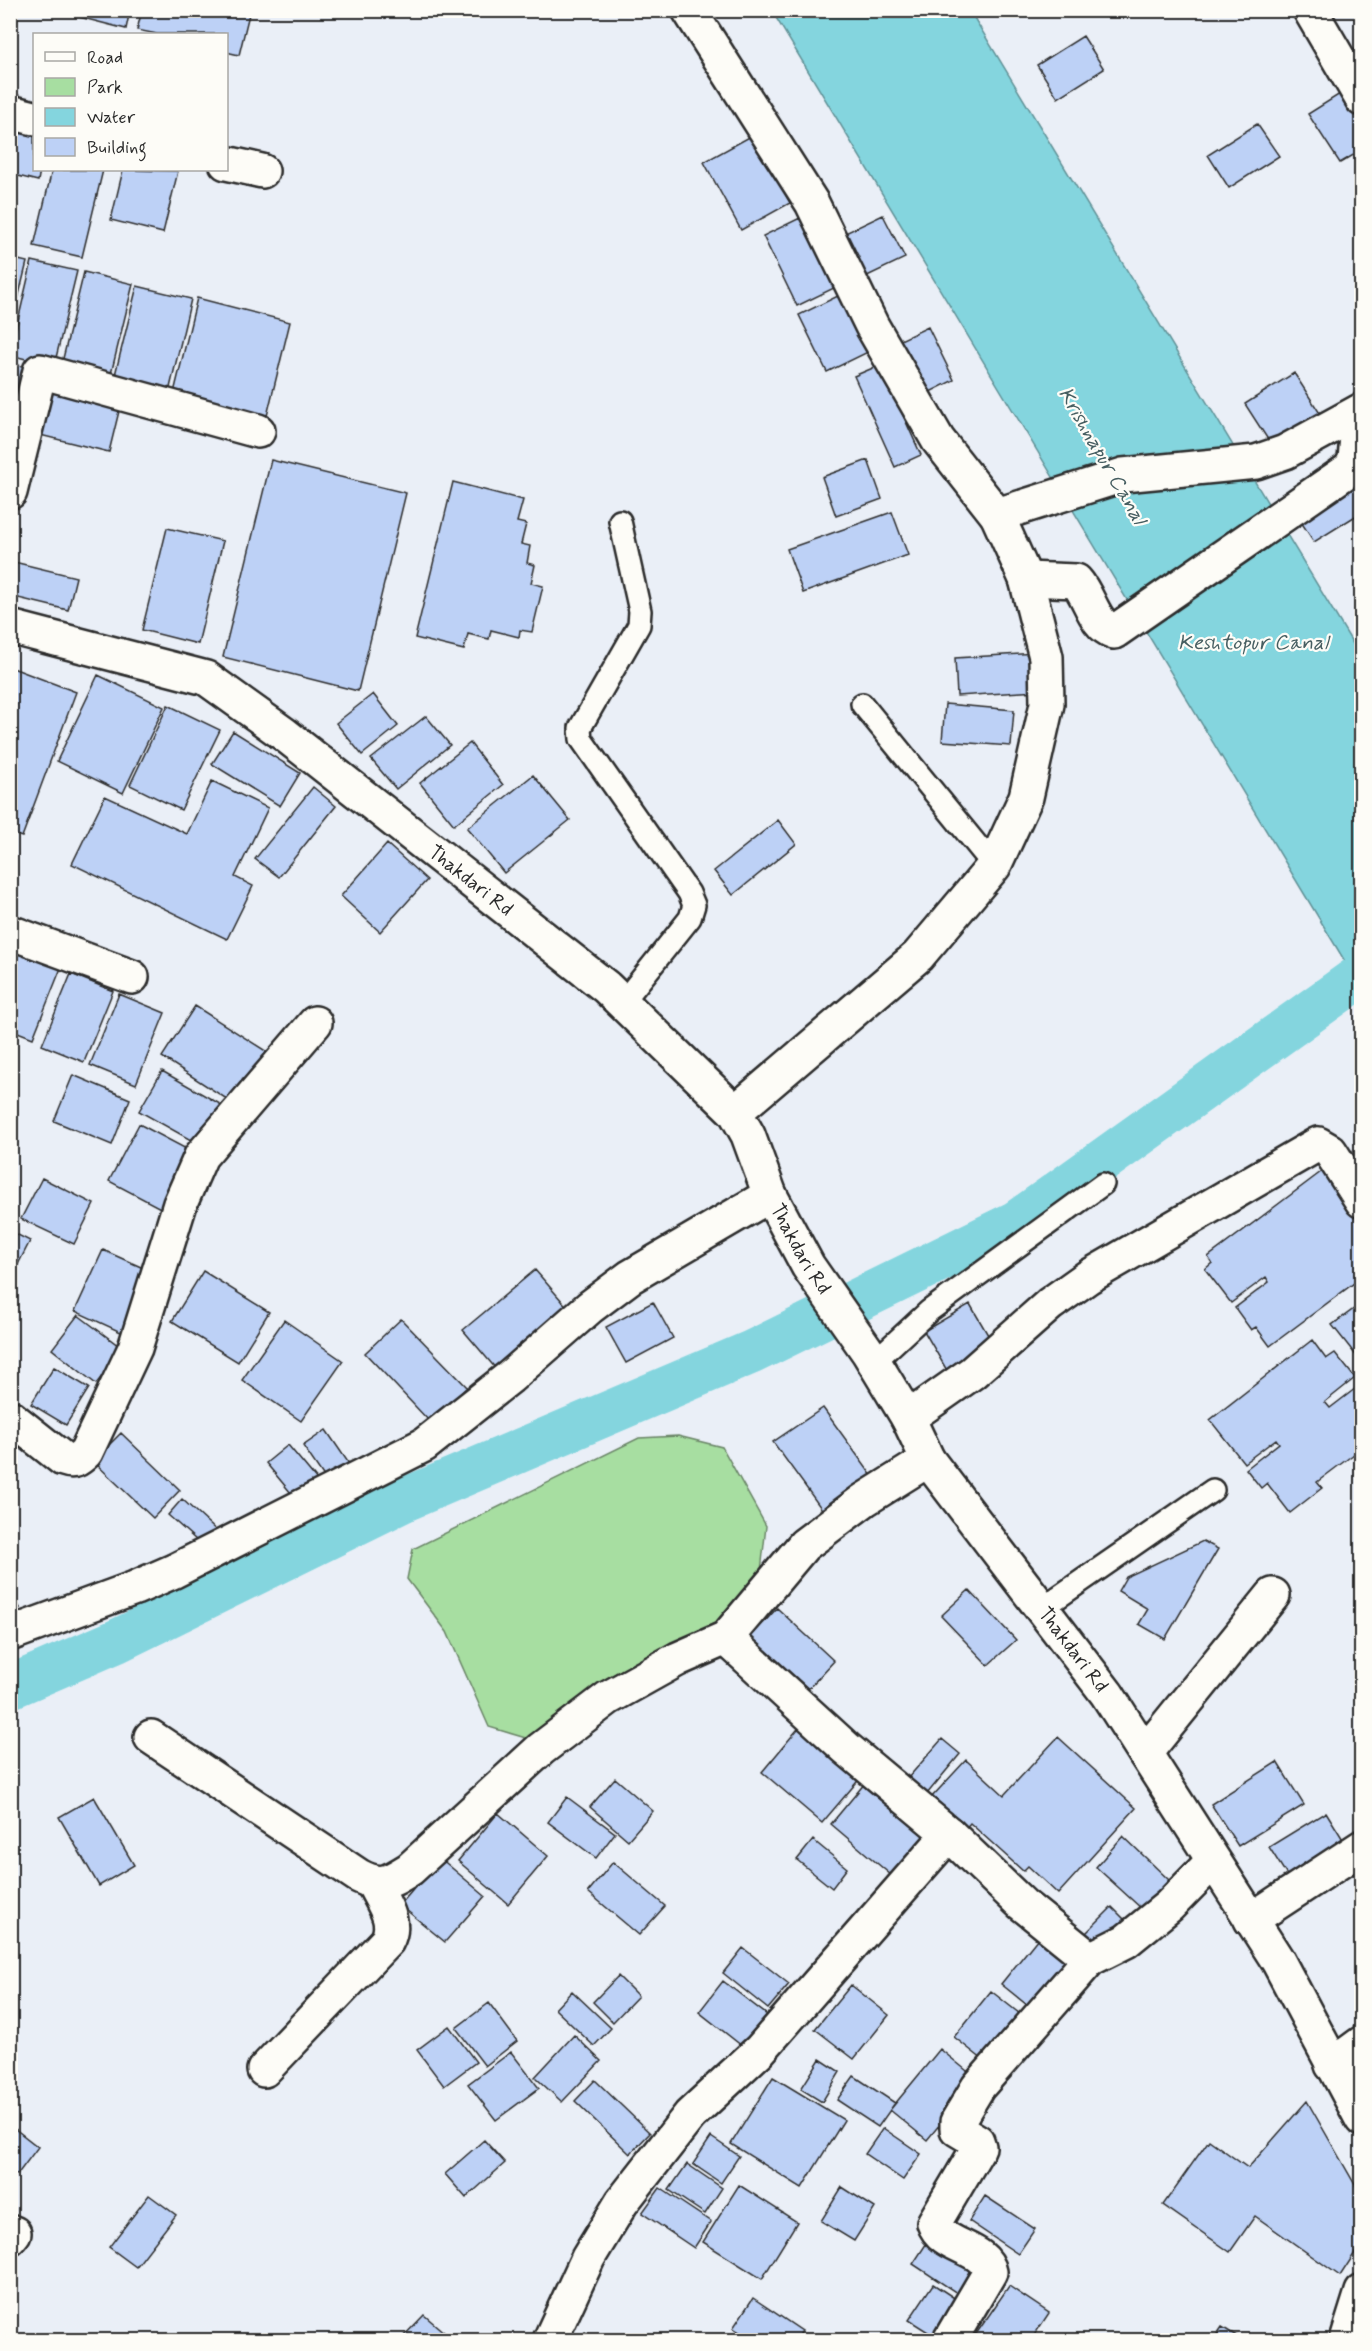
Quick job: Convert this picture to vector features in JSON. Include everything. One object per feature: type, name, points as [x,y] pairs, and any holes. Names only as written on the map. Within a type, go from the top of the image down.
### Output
[{"type":"street","points":[[689,10],[812,203],[872,326],[938,440],[996,516],[1026,579],[1046,657],[1047,704],[1026,797],[994,866],[918,956],[735,1112]]},
{"type":"street","points":[[1310,10],[1362,99]]},
{"type":"street","points":[[10,112],[33,118]]},
{"type":"street","points":[[228,163],[262,171]]},
{"type":"street","points":[[10,492],[40,371],[258,431]]},
{"type":"street","points":[[996,516],[1123,475],[1256,462],[1285,452],[1360,411]]},
{"type":"street","points":[[1026,579],[1062,578],[1076,581],[1100,622],[1107,630],[1114,632],[1350,469],[1355,460],[1360,411]]},
{"type":"street","name":"Thakdari Rd","points":[[10,627],[206,678],[293,741],[606,987],[735,1112],[748,1135],[770,1195],[808,1266],[871,1357],[908,1418],[928,1460],[1107,1694],[1278,1961],[1362,2119]]},
{"type":"street","points":[[10,932],[132,977]]},
{"type":"street","points":[[10,1417],[63,1459],[71,1462],[78,1460],[86,1452],[135,1348],[180,1204],[201,1156],[315,1023]]},
{"type":"street","points":[[908,1418],[972,1373],[1050,1304],[1088,1277],[1318,1144],[1330,1151],[1362,1201]]},
{"type":"street","points":[[10,1634],[155,1580],[424,1445],[622,1283],[770,1195]]},
{"type":"street","points":[[373,1883],[389,1881],[410,1869],[541,1749],[608,1698],[678,1659],[726,1638],[804,1545],[864,1500],[928,1460]]},
{"type":"street","points":[[1145,1753],[1273,1595]]},
{"type":"street","points":[[726,1638],[846,1749],[949,1834],[1023,1904],[1090,1959]]},
{"type":"street","points":[[152,1737],[373,1883],[390,1918],[392,1931],[387,1941],[302,2033],[264,2070]]},
{"type":"street","points":[[550,2340],[588,2258],[628,2193],[690,2115],[760,2050],[949,1834]]},
{"type":"street","points":[[1251,1920],[1362,1847]]},
{"type":"street","points":[[950,2340],[990,2272],[986,2260],[939,2234],[934,2223],[979,2147],[977,2141],[957,2129],[957,2122],[978,2087],[1090,1959],[1126,1941],[1169,1906],[1213,1861]]},
{"type":"street","points":[[1332,2065],[1362,2043]]},
{"type":"street","points":[[1347,2340],[1362,2292]]},
{"type":"lane","points":[[620,521],[640,611],[639,625],[580,728],[581,739],[689,893],[694,905],[690,918],[622,1003]]},
{"type":"lane","points":[[862,704],[994,866]]},
{"type":"lane","points":[[871,1357],[929,1311],[1103,1184]]},
{"type":"lane","points":[[1041,1609],[1213,1490]]},
{"type":"green space","points":[[678,1436],[722,1447],[766,1526],[760,1580],[716,1633],[529,1739],[489,1727],[447,1632],[407,1579],[413,1549],[639,1438]]},
{"type":"water","name":"Keshtopur Canal","points":[[772,11],[970,11],[1361,657],[1361,988]]},
{"type":"building","points":[[52,10],[130,10],[126,29]]},
{"type":"building","points":[[142,10],[250,10],[239,55],[228,52],[228,33],[152,33],[137,30]]},
{"type":"building","points":[[1083,36],[1104,69],[1058,98],[1037,65]]},
{"type":"building","points":[[1351,87],[1362,103],[1362,150],[1340,163],[1308,114]]},
{"type":"building","points":[[10,124],[33,130],[33,171],[40,171],[38,181],[10,174]]},
{"type":"building","points":[[1257,124],[1279,156],[1229,188],[1208,155]]},
{"type":"building","points":[[753,135],[790,203],[741,230],[704,162]]},
{"type":"building","points":[[52,171],[103,171],[82,257],[34,246]]},
{"type":"building","points":[[123,171],[178,171],[163,233],[111,220]]},
{"type":"building","points":[[883,215],[905,258],[861,279],[839,236]]},
{"type":"building","points":[[800,218],[834,288],[797,306],[763,236]]},
{"type":"building","points":[[10,258],[27,262],[10,331]]},
{"type":"building","points":[[32,261],[77,271],[54,366],[10,355]]},
{"type":"building","points":[[84,272],[133,284],[109,382],[60,371]]},
{"type":"building","points":[[137,286],[191,299],[169,392],[114,379]]},
{"type":"building","points":[[842,294],[870,351],[827,372],[799,315]]},
{"type":"building","points":[[197,298],[290,322],[266,420],[173,397]]},
{"type":"building","points":[[928,327],[954,380],[920,397],[894,343]]},
{"type":"building","points":[[10,363],[34,369],[10,432]]},
{"type":"building","points":[[880,365],[921,455],[895,467],[854,376]]},
{"type":"building","points":[[1294,373],[1323,418],[1274,449],[1245,404]]},
{"type":"building","points":[[52,386],[121,403],[109,452],[40,435]]},
{"type":"building","points":[[271,460],[406,493],[358,691],[223,657]]},
{"type":"building","points":[[868,460],[882,499],[836,516],[822,477]]},
{"type":"building","points":[[1362,469],[1362,512],[1314,542],[1294,511]]},
{"type":"building","points":[[453,482],[523,500],[517,522],[526,524],[521,544],[530,546],[527,563],[535,565],[531,583],[543,586],[532,632],[520,630],[519,637],[491,630],[489,639],[468,634],[464,650],[415,638]]},
{"type":"building","points":[[892,512],[908,555],[803,593],[787,549]]},
{"type":"building","points":[[167,528],[223,541],[198,644],[142,630]]},
{"type":"building","points":[[10,561],[76,577],[68,610],[10,596]]},
{"type":"building","points":[[1036,653],[1038,691],[957,696],[955,658]]},
{"type":"building","points":[[10,667],[76,692],[22,837],[10,833]]},
{"type":"building","points":[[98,675],[164,707],[123,793],[57,761]]},
{"type":"building","points":[[373,694],[398,726],[362,755],[336,723]]},
{"type":"building","points":[[945,704],[1014,710],[1011,746],[942,741]]},
{"type":"building","points":[[168,705],[220,730],[181,810],[130,785]]},
{"type":"building","points":[[426,716],[450,745],[396,789],[371,759]]},
{"type":"building","points":[[233,731],[300,773],[280,806],[212,764]]},
{"type":"building","points":[[470,743],[503,785],[454,825],[420,783]]},
{"type":"building","points":[[533,775],[570,820],[504,873],[467,828]]},
{"type":"building","points":[[212,781],[268,808],[235,877],[253,886],[227,939],[72,864],[105,796],[187,834]]},
{"type":"building","points":[[313,787],[336,806],[279,877],[255,859]]},
{"type":"building","points":[[778,820],[796,844],[733,895],[714,871]]},
{"type":"building","points":[[387,844],[427,880],[380,932],[341,896]]},
{"type":"building","points":[[10,947],[61,968],[33,1038],[10,1029]]},
{"type":"building","points":[[71,974],[113,991],[84,1062],[42,1045]]},
{"type":"building","points":[[119,994],[165,1013],[136,1084],[90,1065]]},
{"type":"building","points":[[195,1006],[272,1055],[239,1107],[162,1057]]},
{"type":"building","points":[[162,1071],[227,1108],[205,1148],[139,1111]]},
{"type":"building","points":[[73,1075],[130,1099],[112,1145],[54,1121]]},
{"type":"building","points":[[139,1124],[196,1154],[166,1211],[109,1181]]},
{"type":"building","points":[[1325,1169],[1362,1217],[1362,1277],[1270,1346],[1256,1327],[1251,1330],[1235,1308],[1269,1282],[1266,1277],[1231,1303],[1205,1269],[1212,1263],[1208,1257]]},
{"type":"building","points":[[42,1178],[94,1204],[74,1244],[21,1219]]},
{"type":"building","points":[[10,1231],[30,1241],[11,1278],[10,1278]]},
{"type":"building","points":[[103,1250],[152,1272],[125,1334],[75,1311]]},
{"type":"building","points":[[535,1270],[569,1309],[497,1370],[463,1330]]},
{"type":"building","points":[[203,1271],[269,1312],[238,1362],[172,1321]]},
{"type":"building","points":[[653,1302],[673,1338],[626,1363],[606,1327]]},
{"type":"building","points":[[1362,1303],[1362,1363],[1332,1325]]},
{"type":"building","points":[[970,1304],[995,1347],[949,1374],[924,1331]]},
{"type":"building","points":[[78,1315],[123,1349],[96,1384],[52,1349]]},
{"type":"building","points":[[401,1319],[467,1387],[430,1422],[365,1353]]},
{"type":"building","points":[[284,1320],[343,1361],[301,1421],[242,1380]]},
{"type":"building","points":[[1312,1340],[1326,1359],[1335,1353],[1355,1378],[1325,1402],[1330,1408],[1360,1385],[1362,1388],[1362,1448],[1317,1482],[1322,1488],[1290,1513],[1267,1483],[1261,1488],[1246,1469],[1279,1443],[1276,1439],[1244,1463],[1210,1420]]},
{"type":"building","points":[[54,1367],[89,1388],[66,1425],[31,1404]]},
{"type":"building","points":[[823,1408],[875,1480],[826,1515],[773,1442]]},
{"type":"building","points":[[326,1430],[352,1468],[329,1484],[303,1446]]},
{"type":"building","points":[[121,1433],[180,1490],[153,1518],[93,1461]]},
{"type":"building","points":[[288,1445],[323,1487],[301,1505],[266,1463]]},
{"type":"building","points":[[182,1499],[219,1533],[205,1548],[168,1515]]},
{"type":"building","points":[[1203,1541],[1218,1549],[1165,1639],[1139,1624],[1148,1609],[1118,1591],[1126,1577]]},
{"type":"building","points":[[969,1590],[1016,1640],[988,1665],[941,1616]]},
{"type":"building","points":[[10,1593],[20,1608],[10,1614]]},
{"type":"building","points":[[777,1608],[834,1661],[808,1689],[751,1637]]},
{"type":"building","points":[[802,1724],[862,1776],[822,1823],[762,1772]]},
{"type":"building","points":[[1058,1737],[1136,1808],[1058,1894],[1028,1866],[1023,1871],[970,1823],[964,1830],[930,1799],[966,1760],[1004,1795]]},
{"type":"building","points":[[942,1739],[960,1754],[927,1794],[908,1778]]},
{"type":"building","points":[[1277,1762],[1304,1805],[1238,1846],[1211,1804]]},
{"type":"building","points":[[870,1777],[931,1829],[891,1875],[831,1824]]},
{"type":"building","points":[[615,1778],[653,1811],[628,1840],[590,1807]]},
{"type":"building","points":[[94,1797],[134,1865],[99,1886],[59,1817]]},
{"type":"building","points":[[567,1797],[615,1833],[596,1858],[548,1822]]},
{"type":"building","points":[[1326,1812],[1349,1849],[1293,1885],[1269,1847]]},
{"type":"building","points":[[498,1813],[548,1856],[508,1904],[458,1861]]},
{"type":"building","points":[[1123,1836],[1169,1880],[1142,1909],[1096,1867]]},
{"type":"building","points":[[813,1840],[847,1868],[832,1888],[797,1860]]},
{"type":"building","points":[[440,1858],[485,1896],[445,1942],[400,1905]]},
{"type":"building","points":[[613,1862],[665,1906],[639,1935],[588,1892]]},
{"type":"building","points":[[1112,1907],[1127,1922],[1100,1948],[1086,1933]]},
{"type":"building","points":[[1038,1938],[1074,1967],[1037,2013],[1001,1984]]},
{"type":"building","points":[[743,1948],[789,1984],[768,2009],[723,1973]]},
{"type":"building","points":[[618,1976],[638,1996],[613,2022],[593,2002]]},
{"type":"building","points":[[723,1981],[767,2015],[742,2046],[699,2012]]},
{"type":"building","points":[[851,1985],[889,2015],[854,2059],[815,2029]]},
{"type":"building","points":[[572,1991],[611,2028],[594,2046],[555,2009]]},
{"type":"building","points":[[991,1991],[1029,2021],[992,2067],[954,2037]]},
{"type":"building","points":[[489,2003],[517,2041],[485,2066],[456,2028]]},
{"type":"building","points":[[449,2026],[476,2062],[444,2086],[417,2050]]},
{"type":"building","points":[[574,2035],[601,2061],[562,2102],[535,2077]]},
{"type":"building","points":[[940,2049],[977,2079],[927,2140],[890,2110]]},
{"type":"building","points":[[511,2052],[539,2088],[496,2120],[468,2084]]},
{"type":"building","points":[[820,2059],[840,2072],[822,2102],[801,2089]]},
{"type":"building","points":[[854,2076],[895,2103],[878,2127],[837,2100]]},
{"type":"building","points":[[773,2077],[844,2120],[802,2188],[731,2144]]},
{"type":"building","points":[[595,2080],[650,2133],[630,2154],[575,2101]]},
{"type":"building","points":[[1307,2101],[1362,2197],[1362,2242],[1340,2276],[1255,2216],[1230,2252],[1163,2205],[1209,2140],[1248,2168]]},
{"type":"building","points":[[10,2125],[38,2147],[17,2175],[10,2170]]},
{"type":"building","points":[[883,2128],[921,2154],[903,2180],[865,2154]]},
{"type":"building","points":[[711,2137],[739,2156],[721,2183],[693,2164]]},
{"type":"building","points":[[484,2140],[505,2163],[466,2198],[445,2174]]},
{"type":"building","points":[[687,2164],[722,2188],[705,2214],[669,2190]]},
{"type":"building","points":[[739,2185],[797,2222],[762,2279],[703,2242]]},
{"type":"building","points":[[842,2187],[875,2208],[854,2241],[821,2221]]},
{"type":"building","points":[[660,2188],[711,2222],[694,2248],[642,2213]]},
{"type":"building","points":[[149,2195],[176,2215],[136,2267],[109,2247]]},
{"type":"building","points":[[985,2196],[1035,2229],[1018,2254],[969,2221]]},
{"type":"building","points":[[932,2235],[985,2271],[966,2299],[913,2264]]},
{"type":"building","points":[[933,2284],[962,2303],[939,2339],[909,2320]]},
{"type":"building","points":[[1009,2286],[1049,2313],[1031,2340],[972,2340]]},
{"type":"building","points":[[753,2298],[802,2331],[796,2340],[752,2340],[733,2328]]},
{"type":"building","points":[[424,2315],[453,2340],[400,2340]]},
{"type":"building","points":[[1222,2327],[1243,2340],[1213,2340]]},
{"type":"building","points":[[585,2332],[598,2340],[579,2340]]},
{"type":"waterway","points":[[10,1687],[117,1641],[404,1500],[752,1352],[1017,1222],[1356,979]]},
{"type":"water label","name":"Krishnapur Canal","points":[[1102,456]]}]
